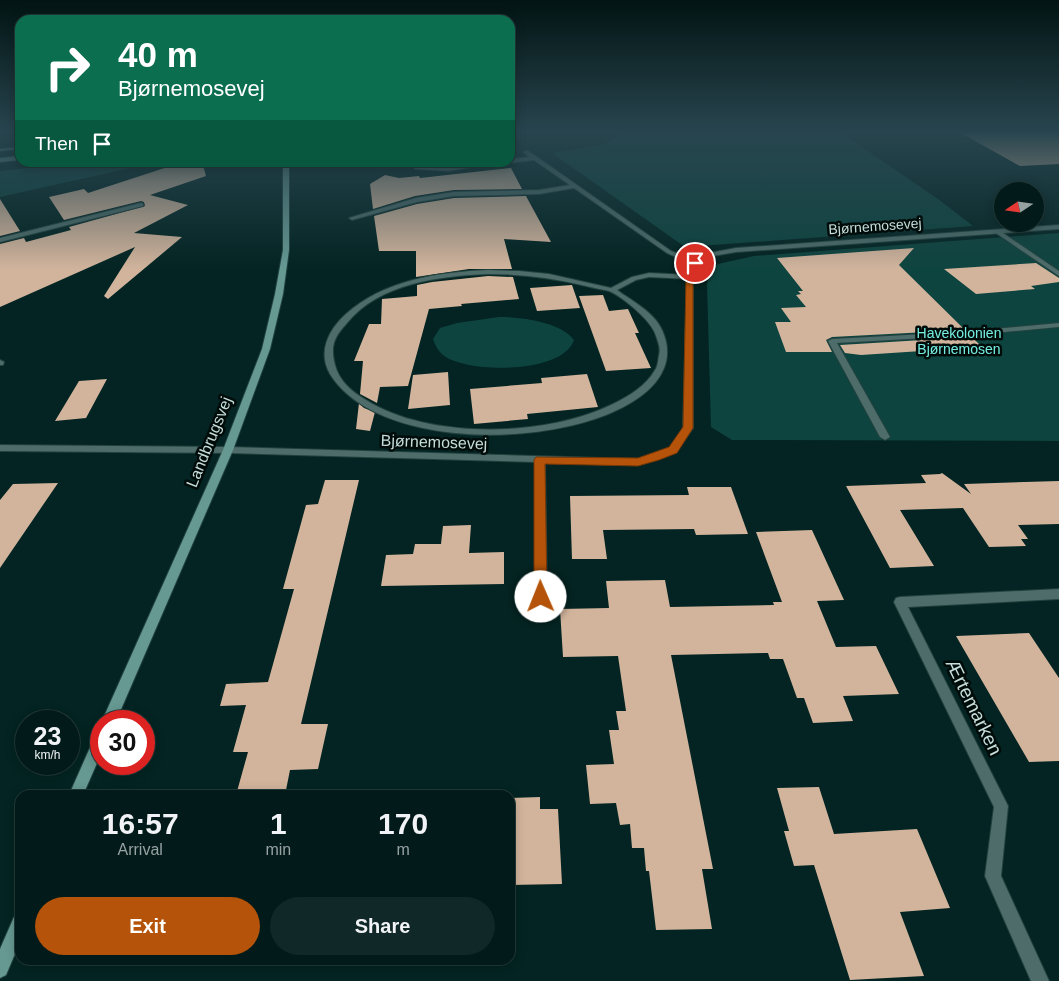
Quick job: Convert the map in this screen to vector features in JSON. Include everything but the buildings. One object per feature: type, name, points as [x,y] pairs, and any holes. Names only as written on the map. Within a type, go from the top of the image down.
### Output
[{"type":"street","name":"Landbrugsvej","points":[[114,710],[228,450],[266,349],[279,294],[286,250],[286,178]]},
{"type":"street","points":[[564,178],[669,252],[695,263]]},
{"type":"street","points":[[352,218],[416,200],[454,194],[539,192],[576,186]]},
{"type":"street","points":[[0,240],[141,205]]},
{"type":"street","name":"Bjørnemosevej","points":[[1044,228],[1059,227]]},
{"type":"street","points":[[998,232],[1059,274]]},
{"type":"street","name":"Bjørnemosevej","points":[[1,450],[228,450],[638,462],[656,458],[673,450],[688,428],[690,277],[695,263],[711,254],[736,250],[998,232]]},
{"type":"street","points":[[612,290],[646,314],[657,328],[664,342],[664,357],[658,374],[639,394],[613,409],[582,421],[544,429],[510,432],[452,431],[415,424],[380,412],[352,396],[333,374],[329,358],[331,337],[346,317],[362,303],[412,283],[472,272],[512,272],[550,276],[612,290],[634,278],[642,276],[690,277]]},
{"type":"street","points":[[885,437],[832,341],[962,334],[1059,325]]},
{"type":"street","points":[[540,460],[541,597]]},
{"type":"street","name":"Ærtemarken","points":[[1040,981],[993,876],[1001,806],[900,602],[1059,594]]},
{"type":"street","points":[[78,790],[90,764]]},
{"type":"street","points":[[0,969],[15,934]]},
{"type":"green space","points":[[0,178],[86,178],[0,197]]},
{"type":"green space","points":[[587,178],[907,178],[973,226],[685,247]]},
{"type":"green space","name":"Havekolonien Bjørnemosen","points":[[1059,233],[1059,441],[732,440],[711,427],[707,284],[711,269],[718,264],[754,256]]},
{"type":"green space","points":[[499,317],[518,318],[550,325],[568,334],[574,340],[566,351],[552,359],[534,365],[492,368],[455,361],[441,353],[433,339],[440,328],[457,323]]},
{"type":"route","points":[[541,597],[540,460],[638,462],[656,458],[673,450],[688,428],[690,277],[695,263]]}]
